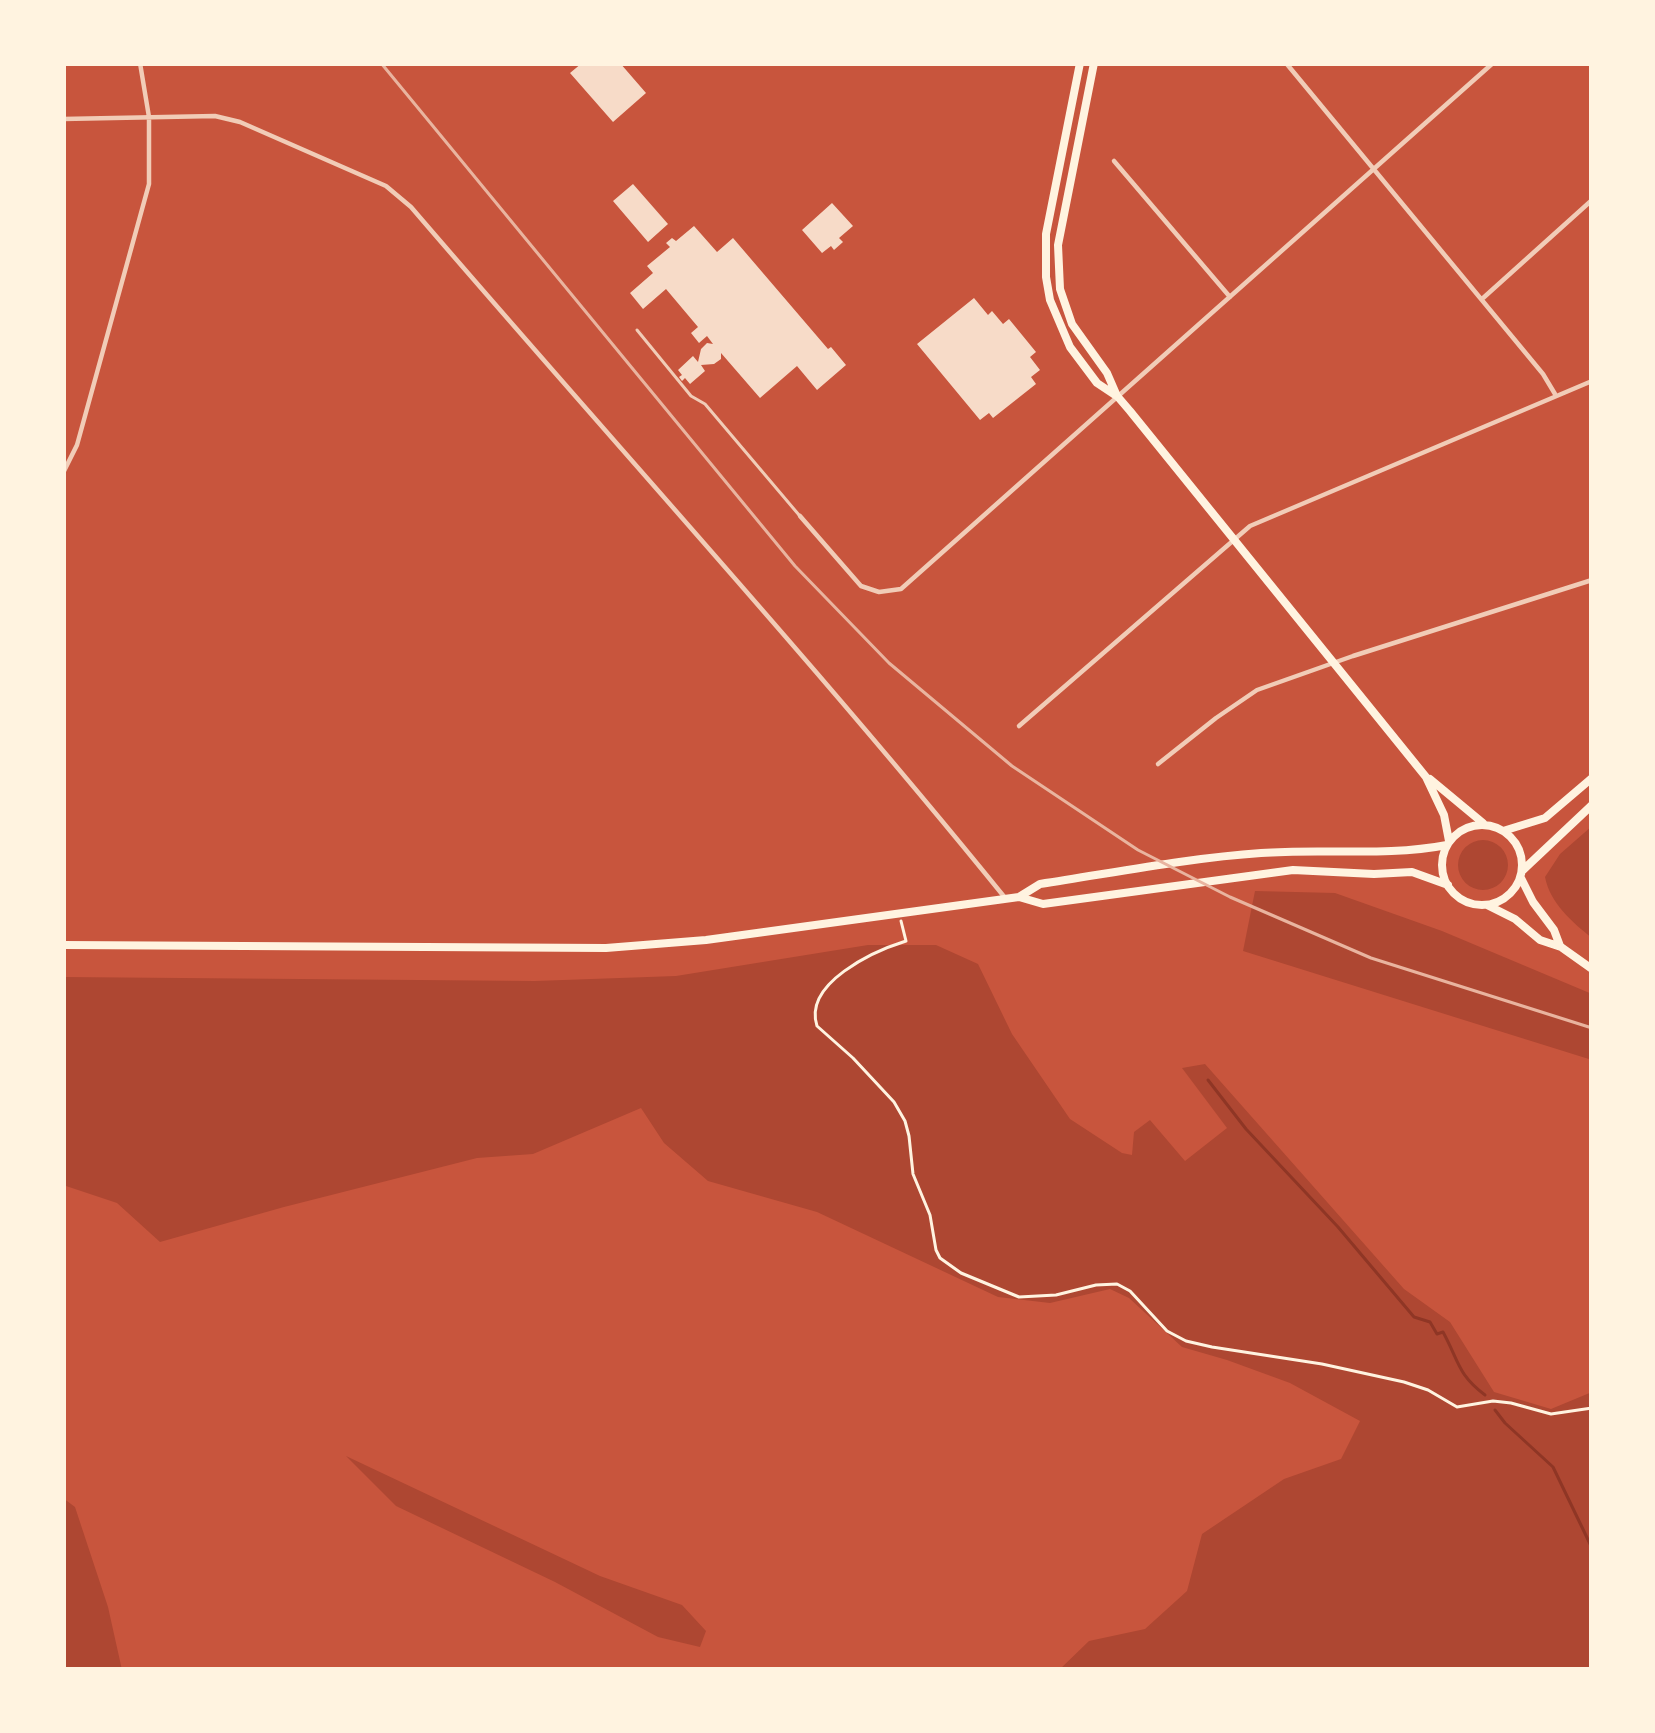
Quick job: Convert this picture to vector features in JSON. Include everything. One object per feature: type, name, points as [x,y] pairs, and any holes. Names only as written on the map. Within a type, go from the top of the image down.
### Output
[{"type":"main road","points":[[1080,63],[1046,234],[1046,277],[1050,300],[1070,347],[1097,383],[1118,397]]},
{"type":"main road","points":[[1094,63],[1058,245],[1060,289],[1072,324],[1118,397],[1426,777],[1519,848],[1522,874],[1533,902],[1561,947]]},
{"type":"main road","points":[[1426,777],[1444,815],[1448,843],[1443,872],[1448,885]]},
{"type":"main road","points":[[1502,831],[1545,818],[1592,778]]},
{"type":"main road","points":[[1486,904],[1507,895],[1522,874],[1592,806]]},
{"type":"main road","points":[[63,945],[606,948],[706,940],[1019,897],[1040,884],[1253,853],[1394,853],[1448,843],[1470,827],[1484,824]]},
{"type":"main road","points":[[1019,897],[1043,904],[1293,870],[1412,872],[1448,885],[1464,900],[1486,904],[1515,919],[1540,940],[1561,947],[1592,969]]},
{"type":"street","points":[[63,473],[77,445],[149,184],[149,117],[140,63]]},
{"type":"street","points":[[1286,63],[1482,299],[1556,396]]},
{"type":"street","points":[[800,516],[861,586],[879,592],[901,589],[1493,63]]},
{"type":"street","points":[[63,119],[215,116],[240,122],[386,186],[411,207],[814,669],[1006,899]]},
{"type":"street","points":[[1114,160],[1230,297]]},
{"type":"street","points":[[1482,299],[1592,200]]},
{"type":"street","points":[[1019,726],[1250,526],[1592,381]]},
{"type":"street","points":[[1158,764],[1257,690],[1592,580]]},
{"type":"lane","points":[[637,330],[800,516]]},
{"type":"path","points":[[899,914],[906,941],[887,946],[838,976],[824,991],[814,1016],[818,1026],[894,1102],[904,1120],[913,1174],[936,1250],[946,1264],[1019,1297],[1117,1284],[1130,1291],[1167,1331],[1186,1341],[1404,1382],[1457,1407],[1493,1401],[1551,1414],[1592,1408]]},
{"type":"shaded area","points":[[1592,826],[1592,938],[1557,904],[1545,877],[1560,854]]},
{"type":"shaded area","points":[[1483,840],[1501,847],[1508,865],[1501,883],[1483,890],[1465,883],[1458,865],[1465,847]]},
{"type":"shaded area","points":[[1255,891],[1335,893],[1442,931],[1592,994],[1592,1060],[1243,951]]},
{"type":"shaded area","points":[[868,945],[936,945],[978,964],[1012,1034],[1070,1119],[1122,1153],[1132,1155],[1134,1132],[1150,1120],[1185,1161],[1227,1128],[1182,1068],[1205,1064],[1404,1289],[1450,1322],[1494,1392],[1551,1409],[1592,1392],[1592,1670],[1059,1670],[1089,1641],[1145,1629],[1187,1591],[1202,1534],[1284,1479],[1341,1459],[1360,1421],[1290,1383],[1182,1347],[1129,1298],[1110,1289],[1050,1303],[998,1297],[817,1212],[708,1181],[664,1143],[641,1108],[533,1154],[477,1158],[160,1242],[117,1203],[63,1185],[63,977],[535,981],[676,976]]},
{"type":"shaded area","points":[[346,1456],[600,1576],[682,1605],[706,1631],[700,1647],[658,1637],[396,1506]]},
{"type":"shaded area","points":[[63,1498],[75,1507],[108,1607],[122,1670],[63,1670]]},
{"type":"building","points":[[582,63],[620,63],[646,93],[613,122],[570,73]]},
{"type":"building","points":[[633,184],[668,224],[648,242],[613,201]]},
{"type":"building","points":[[832,203],[853,226],[834,250],[831,246],[822,253],[802,230]]},
{"type":"building","points":[[694,226],[717,252],[733,238],[846,365],[817,390],[797,366],[760,398],[721,353],[714,364],[701,365],[705,371],[690,384],[685,378],[682,381],[678,370],[693,356],[698,362],[701,349],[713,344],[707,336],[699,343],[691,333],[698,327],[666,289],[643,309],[630,293],[653,273],[647,266],[670,247],[666,243]]},
{"type":"building","points":[[974,298],[1003,324],[1009,319],[1036,352],[1030,357],[1040,370],[1031,377],[1036,384],[993,418],[989,413],[980,420],[917,344]]},
{"type":"waterway","points":[[1208,1080],[1414,1317],[1430,1322],[1437,1334],[1443,1332],[1464,1373],[1485,1395]]},
{"type":"waterway","points":[[1495,1410],[1553,1467],[1592,1548]]},
{"type":"railway","points":[[381,63],[795,566],[889,663],[1012,766],[1138,850],[1230,897],[1371,958],[1592,1028]]}]
